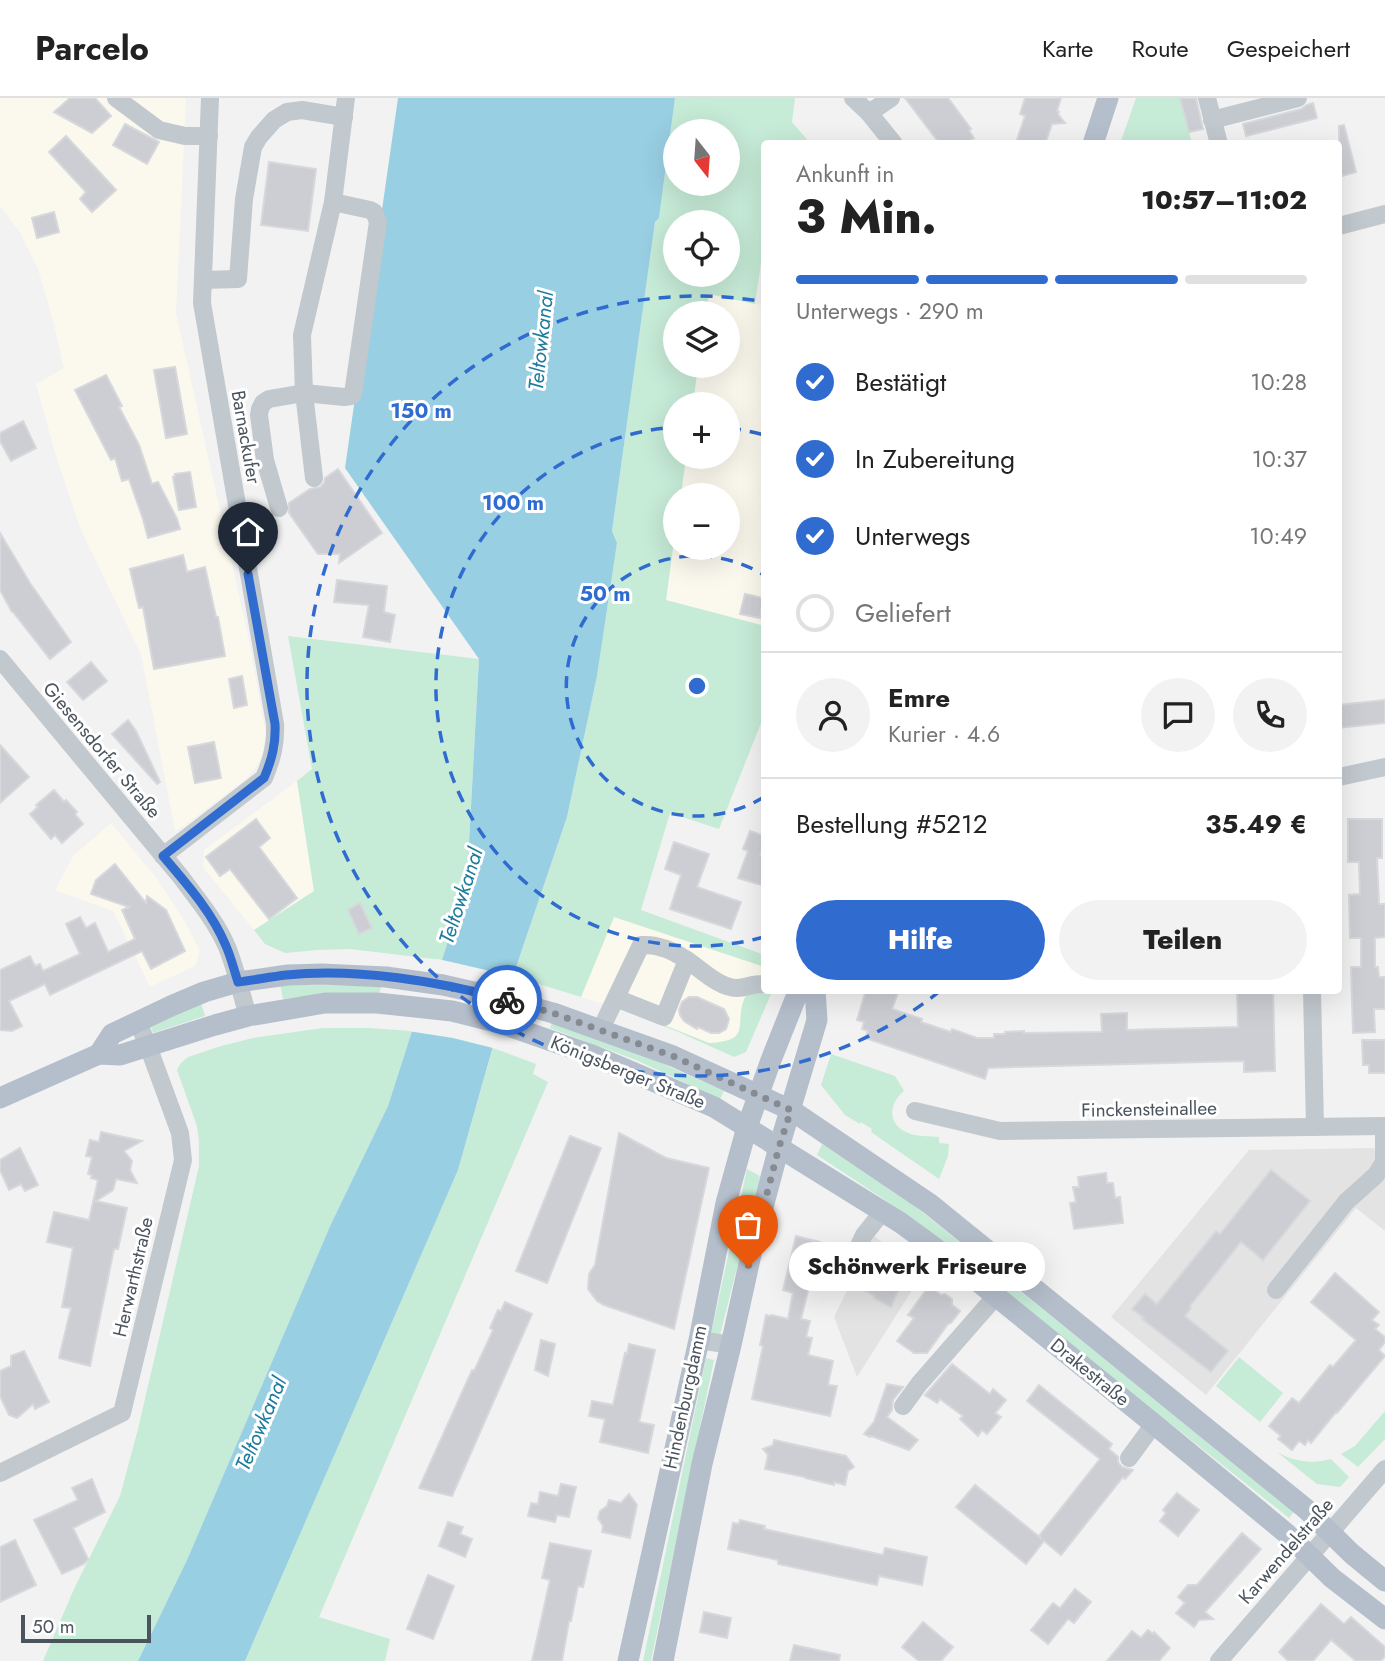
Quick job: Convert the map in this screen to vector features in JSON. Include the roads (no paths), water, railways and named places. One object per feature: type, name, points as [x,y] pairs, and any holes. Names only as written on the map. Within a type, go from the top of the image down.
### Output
[{"type":"main road","points":[[1094,140],[1108,98]]},
{"type":"main road","name":"Königsberger Straße","points":[[99,1054],[112,1034],[204,992],[238,982],[288,975],[386,976],[443,985],[553,1013],[673,1056],[791,1110]]},
{"type":"main road","name":"Hindenburgdamm","points":[[628,1661],[726,1203],[747,1127],[798,994]]},
{"type":"main road","name":"Hindenburgdamm","points":[[663,1661],[702,1464],[754,1241],[817,1020],[800,994]]},
{"type":"main road","name":"Königsberger Straße","points":[[0,1098],[99,1054],[120,1055],[248,1016],[325,1003],[377,1003],[452,1011],[545,1038],[714,1107],[779,1147]]},
{"type":"main road","name":"Drakestraße","points":[[791,1110],[930,1204],[1306,1509],[1352,1554],[1385,1581]]},
{"type":"main road","name":"Drakestraße","points":[[779,1147],[883,1211],[950,1259],[1286,1532],[1332,1578],[1385,1619]]},
{"type":"street","points":[[116,98],[159,130],[185,136],[209,136]]},
{"type":"street","name":"Barnackufer","points":[[163,856],[264,778],[272,759],[275,738],[275,724],[202,303],[210,98]]},
{"type":"street","points":[[314,478],[303,393],[302,335],[333,202],[346,98]]},
{"type":"street","points":[[853,98],[891,140]]},
{"type":"street","points":[[869,113],[891,98]]},
{"type":"street","points":[[1207,98],[1218,140]]},
{"type":"street","points":[[1212,120],[1298,98]]},
{"type":"street","points":[[203,280],[238,279],[244,199],[253,147],[259,137],[274,120],[287,113],[302,110],[344,117]]},
{"type":"street","points":[[279,508],[265,460],[259,415],[263,402],[269,398],[303,393],[344,397],[353,394],[378,222],[374,212],[370,210],[333,202]]},
{"type":"street","points":[[1342,225],[1385,214]]},
{"type":"street","name":"Giesensdorfer Straße","points":[[0,659],[181,877],[216,925],[226,946],[248,1016]]},
{"type":"street","points":[[1342,777],[1385,767]]},
{"type":"street","points":[[601,1029],[641,945],[674,951],[724,985],[737,988],[761,984]]},
{"type":"street","points":[[616,998],[664,1017],[687,960]]},
{"type":"street","points":[[1312,994],[1315,1128]]},
{"type":"street","name":"Herwarthstraße","points":[[0,1473],[122,1413],[183,1160],[180,1133],[138,1022]]},
{"type":"street","name":"Finckensteinallee","points":[[915,1111],[1000,1131],[1384,1126]]},
{"type":"street","points":[[1276,1290],[1346,1202],[1376,1175],[1384,1161],[1384,1126]]},
{"type":"street","points":[[843,1280],[864,1235],[883,1211]]},
{"type":"street","points":[[903,1406],[996,1296]]},
{"type":"street","points":[[699,1339],[731,1345]]},
{"type":"street","points":[[1129,1458],[1154,1424]]},
{"type":"street","name":"Karwendelstraße","points":[[1219,1661],[1385,1469]]},
{"type":"water","name":"Teltowkanal","points":[[398,98],[675,98],[672,119],[663,119],[663,188],[659,218],[655,222],[612,531],[617,543],[597,676],[567,817],[513,976],[458,1170],[245,1661],[138,1661],[187,1560],[331,1224],[388,1106],[412,1031],[442,960],[467,880],[479,659],[345,468]]},
{"type":"place","name":"Schönwerk Friseure","points":[[748,1267]]}]
